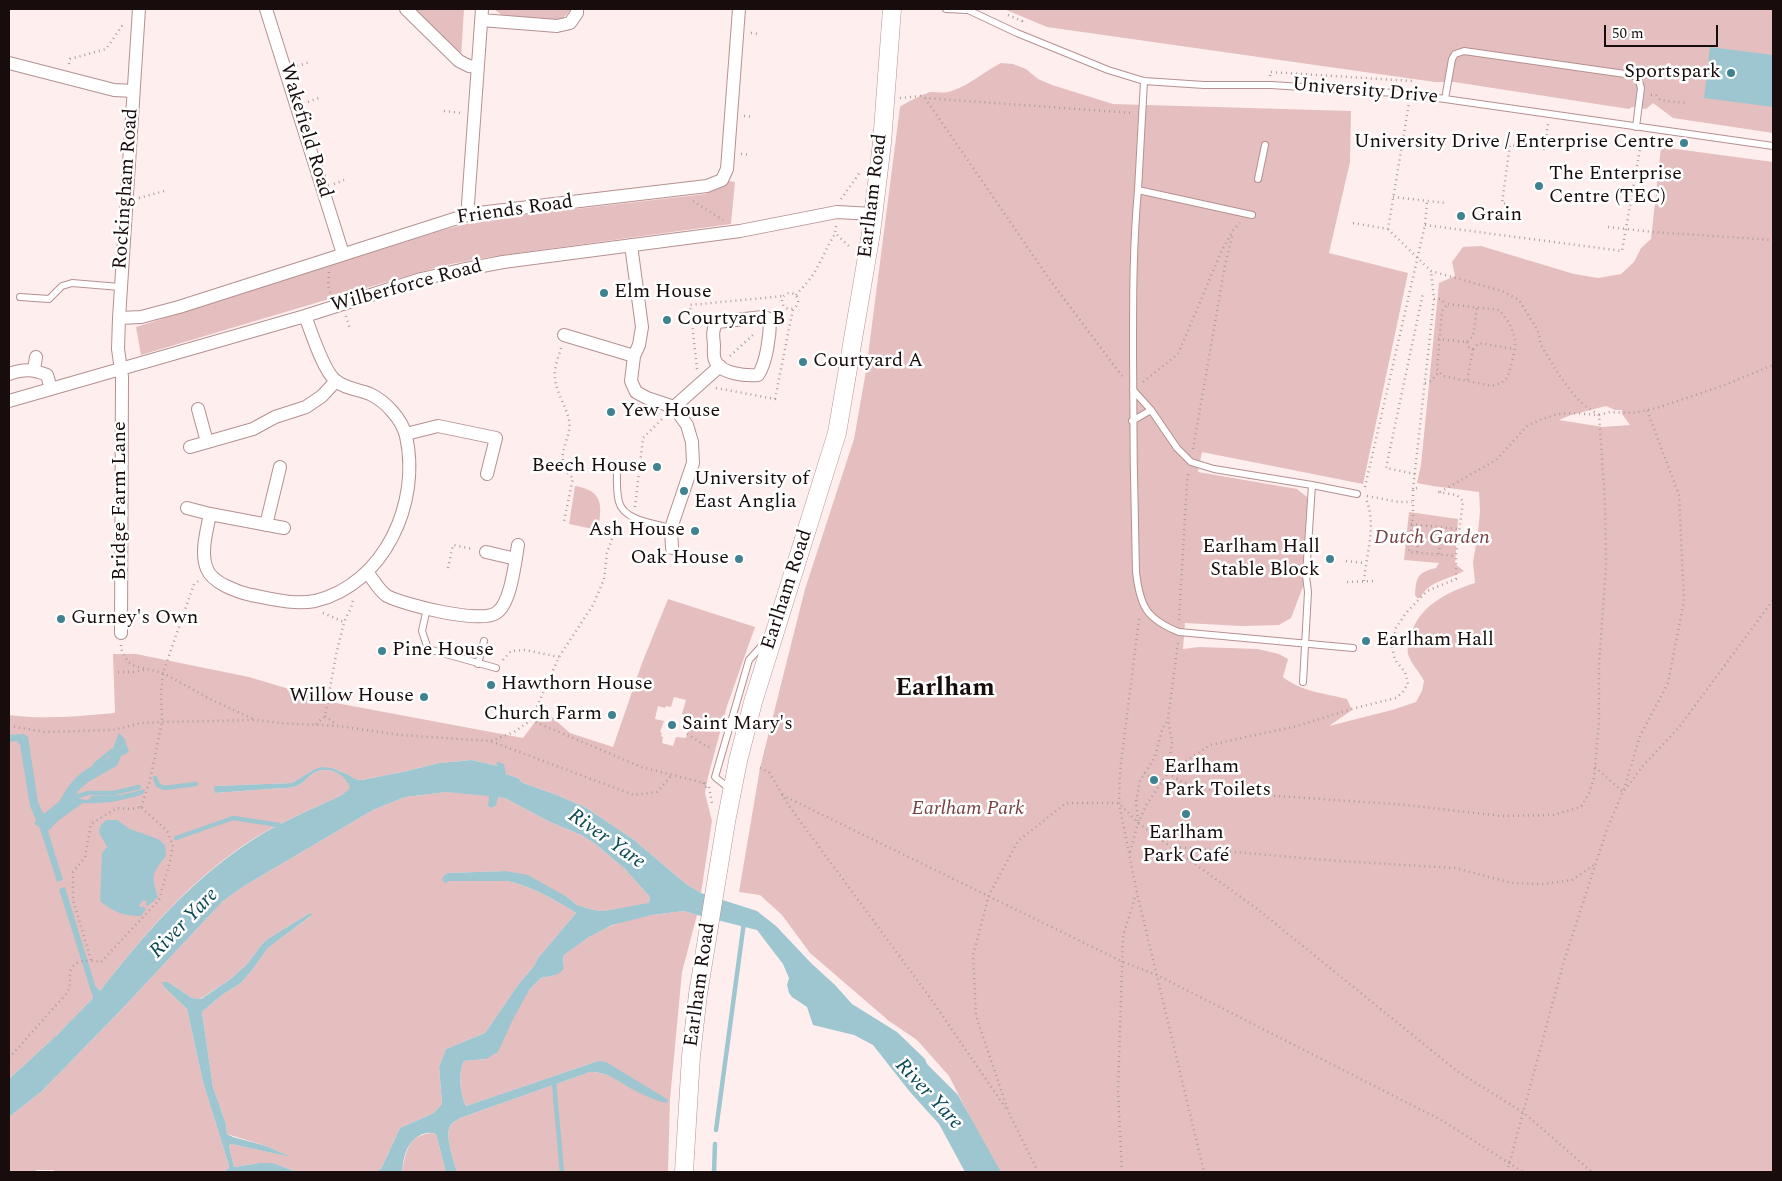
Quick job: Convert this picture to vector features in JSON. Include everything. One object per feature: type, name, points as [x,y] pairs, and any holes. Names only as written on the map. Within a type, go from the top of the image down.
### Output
[{"type":"main road","name":"Earlham Road","points":[[684,1172],[691,1056],[705,950],[732,791],[751,710],[815,509],[837,433],[874,214],[882,143],[892,9]]},
{"type":"street","name":"Wakefield Road","points":[[266,9],[344,254]]},
{"type":"street","points":[[406,9],[459,60],[478,68]]},
{"type":"street","points":[[470,214],[468,204],[482,14],[557,26],[570,23],[578,9]]},
{"type":"street","name":"Friends Road","points":[[118,318],[140,318],[164,311],[470,214],[707,186],[722,180],[727,169],[739,9]]},
{"type":"street","name":"Rockingham Road","points":[[120,368],[118,318],[139,14]]},
{"type":"street","points":[[9,63],[114,90],[133,91]]},
{"type":"street","name":"Wilberforce Road","points":[[9,401],[305,316],[421,279],[461,270],[740,230],[837,212],[874,214]]},
{"type":"street","points":[[631,245],[642,327],[639,345],[634,356],[631,381],[636,392],[647,398],[674,407],[687,425],[692,442],[693,463],[671,528],[672,548]]},
{"type":"street","points":[[210,514],[203,546],[207,569],[210,574],[224,585],[246,594],[289,602],[314,601],[334,594],[357,581],[380,559],[391,540],[401,517],[408,493],[409,460],[406,434],[384,403],[369,394],[352,389],[331,377],[305,316]]},
{"type":"street","points":[[763,317],[770,319],[763,368],[758,374],[752,375],[726,371],[715,361],[713,335],[717,322],[763,317]]},
{"type":"street","points":[[564,334],[634,356]]},
{"type":"street","points":[[34,370],[36,357]]},
{"type":"street","points":[[674,407],[720,366]]},
{"type":"street","name":"Bridge Farm Lane","points":[[120,368],[121,634]]},
{"type":"street","points":[[9,374],[24,369],[34,370],[46,375],[51,389]]},
{"type":"street","points":[[190,447],[253,429],[275,417],[306,407],[322,396],[336,381]]},
{"type":"street","points":[[198,409],[207,442]]},
{"type":"street","points":[[406,434],[438,426],[496,438],[487,474]]},
{"type":"street","points":[[266,525],[280,467]]},
{"type":"street","points":[[187,508],[284,528]]},
{"type":"street","points":[[367,572],[385,595],[427,608],[470,617],[483,617],[496,614],[503,606],[509,592],[518,545]]},
{"type":"street","points":[[486,552],[516,559]]},
{"type":"lane","name":"University Drive","points":[[946,9],[967,9],[1017,34],[1108,70],[1144,81],[1210,85],[1271,85],[1410,94],[1773,146]]},
{"type":"lane","points":[[1445,99],[1452,60],[1455,54],[1464,50],[1632,75],[1641,81],[1636,127]]},
{"type":"lane","points":[[1144,81],[1133,281],[1132,421],[1136,572],[1138,590],[1143,605],[1152,618],[1164,626],[1179,632],[1353,648]]},
{"type":"lane","points":[[1258,179],[1265,145]]},
{"type":"lane","points":[[1138,190],[1252,215]]},
{"type":"lane","points":[[20,297],[49,299],[62,286],[72,283],[120,288]]},
{"type":"lane","points":[[1133,390],[1151,410],[1177,448],[1191,462],[1214,470],[1360,494]]},
{"type":"lane","points":[[1132,421],[1151,410]]},
{"type":"lane","points":[[617,466],[620,504],[629,515],[671,528]]},
{"type":"lane","points":[[1303,682],[1308,592],[1306,576],[1312,485]]},
{"type":"lane","points":[[427,608],[422,631],[428,649],[496,668]]},
{"type":"lane","points":[[478,664],[484,641]]},
{"type":"path","points":[[66,78],[70,59],[106,49],[127,18],[139,14]]},
{"type":"path","points":[[747,33],[760,34]]},
{"type":"path","points":[[1271,85],[1270,72],[1412,81],[1388,229]]},
{"type":"path","points":[[1641,93],[1656,95],[1660,100],[1685,103]]},
{"type":"path","points":[[901,98],[920,96],[924,98],[1142,114]]},
{"type":"path","points":[[924,98],[1050,280],[1133,390],[1178,354],[1222,250],[1234,230],[1252,215]]},
{"type":"path","points":[[740,116],[754,117]]},
{"type":"path","points":[[1505,204],[1502,203],[1510,145],[1544,149],[1548,124]]},
{"type":"path","points":[[1425,225],[1622,250],[1641,143],[1640,139]]},
{"type":"path","points":[[737,154],[752,155]]},
{"type":"path","points":[[796,295],[813,275],[835,233],[838,201],[864,167]]},
{"type":"path","points":[[675,190],[740,230]]},
{"type":"path","points":[[126,202],[164,191]]},
{"type":"path","points":[[1393,197],[1428,200],[1446,204]]},
{"type":"path","points":[[1364,582],[1365,563],[1370,543],[1370,516],[1360,494],[1418,259],[1428,200]]},
{"type":"path","points":[[1168,773],[1182,782],[1219,792],[1397,804],[1502,816],[1553,815],[1581,807],[1589,793],[1594,778],[1599,722],[1599,666],[1606,565],[1605,502],[1599,415],[1579,400],[1559,375],[1541,345],[1538,330],[1519,300],[1502,291],[1431,271],[1388,229],[1353,223]]},
{"type":"path","points":[[1608,227],[1625,230],[1773,240]]},
{"type":"path","points":[[1130,852],[1138,823],[1146,804],[1168,773],[1172,742],[1168,720],[1179,632],[1187,480],[1225,265],[1234,230]]},
{"type":"path","points":[[835,233],[852,249],[854,254]]},
{"type":"path","points":[[328,259],[330,266],[327,279],[328,286],[338,306]]},
{"type":"path","points":[[1431,271],[1434,299],[1415,489],[1412,502],[1409,552],[1456,556]]},
{"type":"path","points":[[790,293],[796,295],[798,302],[797,306],[793,309],[775,399],[708,386],[697,376],[690,305],[784,296],[790,293]]},
{"type":"path","points":[[1415,474],[1386,468],[1424,293]]},
{"type":"path","points":[[784,296],[782,303],[784,307],[793,309]]},
{"type":"path","points":[[1434,299],[1441,299],[1446,305]]},
{"type":"path","points":[[1438,373],[1443,376],[1492,386],[1508,377],[1514,349],[1515,340],[1508,320],[1499,310],[1446,305]]},
{"type":"path","points":[[1425,383],[1431,382],[1438,373],[1438,339],[1442,311],[1446,305]]},
{"type":"path","points":[[1473,337],[1477,307]]},
{"type":"path","points":[[720,366],[770,319]]},
{"type":"path","points":[[564,334],[555,371],[555,381],[570,421],[563,457],[566,472],[573,478],[564,521]]},
{"type":"path","points":[[1466,342],[1469,338],[1473,337]]},
{"type":"path","points":[[1473,337],[1479,343],[1514,349]]},
{"type":"path","points":[[1438,339],[1466,342],[1473,349]]},
{"type":"path","points":[[1467,381],[1473,349],[1479,343]]},
{"type":"path","points":[[1437,492],[1496,460],[1527,426],[1542,419],[1558,414],[1599,415],[1610,412],[1633,413],[1647,410],[1722,386],[1773,365]]},
{"type":"path","points":[[9,726],[55,732],[113,730],[141,723],[256,720],[339,726],[400,735],[464,741],[490,741],[514,732],[531,720],[559,657],[593,605],[604,579],[607,553],[612,539],[635,509],[643,438],[674,407]]},
{"type":"path","points":[[1507,1172],[1564,961],[1595,865],[1607,829],[1623,792],[1640,736],[1668,683],[1684,601],[1679,495],[1647,410]]},
{"type":"path","points":[[1360,494],[1399,502],[1412,502]]},
{"type":"path","points":[[1411,524],[1459,529]]},
{"type":"path","points":[[1417,552],[1420,525]]},
{"type":"path","points":[[1440,554],[1442,527]]},
{"type":"path","points":[[448,568],[453,544],[486,552]]},
{"type":"path","points":[[1346,561],[1365,563]]},
{"type":"path","points":[[141,807],[150,780],[162,722],[161,692],[163,674],[194,584],[210,574]]},
{"type":"path","points":[[315,725],[325,716],[336,655],[344,622],[351,608],[357,581]]},
{"type":"path","points":[[1360,581],[1360,588]]},
{"type":"path","points":[[1347,582],[1376,581]]},
{"type":"path","points":[[1623,792],[1642,767],[1680,726],[1773,600]]},
{"type":"path","points":[[314,601],[321,612],[344,622]]},
{"type":"path","points":[[1139,619],[1120,771],[1118,803],[1130,852],[1137,893],[1204,1172]]},
{"type":"path","points":[[121,634],[121,649],[128,662],[163,674],[210,700],[256,720]]},
{"type":"path","points":[[496,668],[511,651],[525,650],[559,657]]},
{"type":"path","points":[[118,672],[135,672],[145,669]]},
{"type":"path","points":[[325,716],[339,726]]},
{"type":"path","points":[[531,720],[641,767],[704,783],[705,787],[709,784]]},
{"type":"path","points":[[1138,823],[1136,801],[1140,781],[1154,757],[1162,730],[1168,720]]},
{"type":"path","points":[[687,734],[711,748]]},
{"type":"path","points":[[490,741],[634,795],[657,792],[671,776]]},
{"type":"path","points":[[1595,767],[1623,792]]},
{"type":"path","points":[[760,768],[769,772],[789,806],[931,999],[1010,1113]]},
{"type":"path","points":[[1144,773],[1150,777]]},
{"type":"path","points":[[782,795],[1123,962],[1158,975],[1442,1121],[1523,1172]]},
{"type":"path","points":[[1038,1172],[1010,1113],[976,1016],[973,955],[989,896],[1018,841],[1066,803],[1118,803],[1138,823],[1256,908],[1458,1071],[1524,1113],[1592,1172]]},
{"type":"path","points":[[9,1058],[67,993],[71,985],[70,974],[73,966],[79,961],[101,962],[159,900],[170,861],[172,845],[167,831],[141,807]]},
{"type":"path","points":[[89,961],[73,900],[73,872],[85,856],[91,824],[117,808],[131,809],[141,807]]},
{"type":"path","points":[[1172,847],[1339,861],[1455,868],[1512,883],[1544,884],[1572,880],[1595,865]]},
{"type":"path","points":[[1122,1172],[1118,1091],[1123,936],[1137,893]]},
{"type":"green space","points":[[412,9],[464,9],[461,57]]},
{"type":"green space","points":[[494,9],[572,9],[563,18],[557,20],[503,16]]},
{"type":"green space","points":[[1004,9],[1773,9],[1773,133],[1673,118],[1653,103],[1646,109],[1632,107],[1629,109],[1454,82],[1435,82],[1047,27]]},
{"type":"green space","name":"Earlham Park","points":[[1001,63],[1013,64],[1026,69],[1038,79],[1052,85],[1113,104],[1351,111],[1350,162],[1329,253],[1408,273],[1363,484],[1202,452],[1198,472],[1297,489],[1307,497],[1308,518],[1304,584],[1291,618],[1279,625],[1242,626],[1185,623],[1183,649],[1199,647],[1258,649],[1279,654],[1288,659],[1283,677],[1290,682],[1314,691],[1347,699],[1352,710],[1329,726],[1416,702],[1422,691],[1424,681],[1408,654],[1408,646],[1413,628],[1419,618],[1434,602],[1454,591],[1475,583],[1473,562],[1480,511],[1479,492],[1417,483],[1421,465],[1439,283],[1455,276],[1452,262],[1463,247],[1481,246],[1574,274],[1598,278],[1621,274],[1634,262],[1641,248],[1651,239],[1661,147],[1773,162],[1773,1172],[998,1172],[949,1076],[917,1040],[889,1021],[810,953],[782,915],[760,895],[739,892],[760,768],[805,589],[854,439],[866,371],[900,107],[915,98],[931,92],[948,92],[960,87]],"holes":[[[1606,406],[1615,410],[1622,410],[1622,414],[1630,425],[1603,427],[1559,420]]]},
{"type":"green space","points":[[728,181],[735,182],[731,224],[489,257],[451,264],[141,355],[136,327],[440,231],[498,218],[705,194],[718,189]]},
{"type":"green space","points":[[575,486],[591,492],[599,501],[598,530],[569,524]]},
{"type":"green space","name":"Dutch Garden","points":[[1409,512],[1458,519],[1455,564],[1464,571],[1429,587],[1420,598],[1417,598],[1415,595],[1419,576],[1425,571],[1436,568],[1439,563],[1404,560]]},
{"type":"green space","points":[[668,599],[755,627],[727,706],[708,777],[705,793],[712,821],[701,893],[686,884],[633,839],[585,807],[523,783],[518,778],[506,774],[504,769],[498,766],[472,760],[439,763],[362,780],[355,779],[332,768],[313,770],[292,783],[215,786],[215,793],[291,788],[300,784],[315,772],[327,770],[336,772],[344,777],[351,788],[342,795],[286,821],[253,839],[210,871],[170,908],[100,991],[95,985],[91,990],[93,998],[58,1034],[9,1079],[9,715],[48,717],[115,713],[113,654],[136,654],[249,677],[336,703],[523,738],[544,710],[570,733],[613,747],[642,663]],"holes":[[[674,697],[686,700],[682,714],[685,715],[681,729],[688,731],[686,738],[676,737],[673,746],[662,743],[663,737],[660,732],[664,721],[655,719],[658,706],[671,707]]]},
{"type":"green space","points":[[446,792],[476,793],[505,798],[548,821],[581,835],[594,843],[625,869],[650,897],[649,904],[604,911],[593,910],[577,905],[567,897],[506,871],[448,873],[444,875],[445,882],[507,881],[516,883],[543,894],[576,913],[538,958],[485,1033],[446,1049],[439,1067],[442,1104],[434,1113],[400,1128],[381,1169],[374,1172],[297,1172],[273,1163],[234,1167],[229,1146],[231,1144],[288,1156],[266,1146],[227,1134],[226,1124],[213,1087],[202,1012],[222,995],[241,983],[268,948],[311,916],[310,913],[269,938],[247,964],[232,978],[200,999],[192,998],[168,982],[164,987],[187,1009],[203,1082],[229,1166],[228,1169],[222,1172],[56,1172],[53,1170],[37,1170],[33,1172],[9,1172],[9,1117],[41,1092],[223,901],[244,886],[373,810],[405,797]]},
{"type":"green space","points":[[684,911],[697,915],[682,972],[670,1099],[668,1172],[457,1172],[448,1133],[453,1123],[460,1118],[590,1072],[607,1075],[631,1088],[598,1061],[466,1106],[462,1095],[460,1077],[464,1061],[486,1059],[530,989],[541,978],[556,975],[564,967],[564,955],[592,935],[619,923],[647,916]]},
{"type":"green space","points":[[432,1133],[436,1134],[446,1172],[402,1172],[409,1145],[418,1137]]},
{"type":"water","points":[[1710,47],[1773,55],[1773,107],[1704,98]]},
{"type":"water","points":[[119,733],[125,739],[129,751],[121,756],[115,767],[88,782],[77,792],[78,798],[85,800],[90,799],[91,796],[121,795],[145,789],[143,794],[128,799],[83,803],[59,820],[48,831],[63,880],[57,882],[40,829],[30,806],[20,745],[17,741],[9,742],[9,735],[24,734],[28,737],[38,802],[43,813],[48,813],[55,807],[69,786],[80,774],[109,758]]},
{"type":"water","name":"River Yare","points":[[472,760],[498,766],[496,763],[498,762],[504,764],[506,774],[518,778],[523,783],[585,807],[633,839],[686,884],[701,893],[757,911],[776,926],[852,1004],[897,1032],[925,1059],[927,1064],[958,1095],[1001,1172],[965,1172],[939,1124],[910,1092],[873,1045],[854,1035],[813,1025],[807,1007],[789,993],[787,985],[789,978],[783,964],[757,930],[684,911],[652,915],[612,925],[589,937],[564,955],[564,968],[561,972],[541,978],[530,989],[514,1017],[498,1052],[486,1059],[464,1061],[460,1077],[466,1106],[598,1061],[606,1062],[667,1099],[666,1103],[643,1095],[606,1075],[590,1072],[453,1122],[448,1133],[457,1172],[446,1172],[436,1134],[426,1133],[411,1143],[405,1155],[402,1172],[374,1172],[381,1169],[400,1128],[434,1113],[442,1104],[439,1067],[446,1049],[485,1033],[538,958],[576,913],[543,894],[516,883],[507,881],[450,881],[445,883],[442,880],[444,875],[448,873],[506,871],[528,875],[567,897],[577,905],[593,910],[604,911],[649,903],[650,897],[625,869],[594,843],[581,835],[548,821],[505,798],[498,797],[496,805],[491,808],[488,806],[489,796],[446,792],[405,797],[373,810],[244,886],[223,901],[41,1092],[9,1117],[9,1079],[58,1034],[93,998],[59,889],[65,887],[95,985],[100,991],[152,928],[210,871],[264,833],[342,795],[350,788],[343,777],[336,772],[327,770],[315,772],[297,786],[291,788],[215,793],[214,786],[292,783],[321,767],[332,768],[355,779],[362,780],[439,763]]},
{"type":"water","points":[[106,820],[117,820],[130,829],[158,839],[165,845],[166,856],[154,875],[154,884],[158,897],[148,906],[144,900],[139,905],[141,908],[143,906],[146,909],[141,916],[119,913],[100,901],[102,853],[107,847],[99,831]]},
{"type":"water","points":[[310,913],[312,915],[268,948],[241,983],[222,995],[202,1012],[213,1087],[226,1124],[227,1134],[266,1146],[291,1157],[231,1144],[229,1146],[234,1167],[273,1163],[297,1172],[222,1172],[228,1169],[229,1166],[203,1082],[187,1009],[164,987],[162,982],[168,982],[192,998],[201,999],[232,978],[247,964],[269,938]]},
{"type":"waterway","points":[[95,765],[112,751]]},
{"type":"waterway","points":[[155,778],[158,785],[164,788],[196,784]]},
{"type":"waterway","points":[[72,798],[88,793],[114,793],[139,787]]},
{"type":"waterway","points":[[37,823],[57,806]]},
{"type":"waterway","points":[[176,838],[233,818],[279,825]]},
{"type":"waterway","points":[[716,1130],[744,922]]},
{"type":"waterway","points":[[554,1083],[562,1172]]},
{"type":"waterway","points":[[714,1172],[715,1144]]},
{"type":"place","name":"Sportspark","points":[[1731,73]]},
{"type":"place","name":"University Drive / Enterprise Centre","points":[[1684,143]]},
{"type":"place","name":"The Enterprise Centre (TEC)","points":[[1539,186]]},
{"type":"place","name":"Grain","points":[[1461,216]]},
{"type":"place","name":"Elm House","points":[[604,293]]},
{"type":"place","name":"Courtyard B","points":[[667,320]]},
{"type":"place","name":"Courtyard A","points":[[803,362]]},
{"type":"place","name":"Yew House","points":[[611,412]]},
{"type":"place","name":"Beech House","points":[[657,467]]},
{"type":"place","name":"University of East Anglia","points":[[684,491]]},
{"type":"place","name":"Ash House","points":[[695,531]]},
{"type":"place","name":"Oak House","points":[[739,559]]},
{"type":"place","name":"Earlham Hall Stable Block","points":[[1330,559]]},
{"type":"place","name":"Gurney's Own","points":[[61,619]]},
{"type":"place","name":"Earlham Hall","points":[[1366,641]]},
{"type":"place","name":"Pine House","points":[[382,651]]},
{"type":"place","name":"Hawthorn House","points":[[491,685]]},
{"type":"place","name":"Willow House","points":[[424,697]]},
{"type":"place","name":"Church Farm","points":[[612,715]]},
{"type":"place","name":"Saint Mary's","points":[[672,725]]},
{"type":"place","name":"Earlham Park Toilets","points":[[1154,780]]},
{"type":"place","name":"Earlham Park Café","points":[[1186,814]]},
{"type":"district","name":"Earlham","points":[[945,690]]}]
